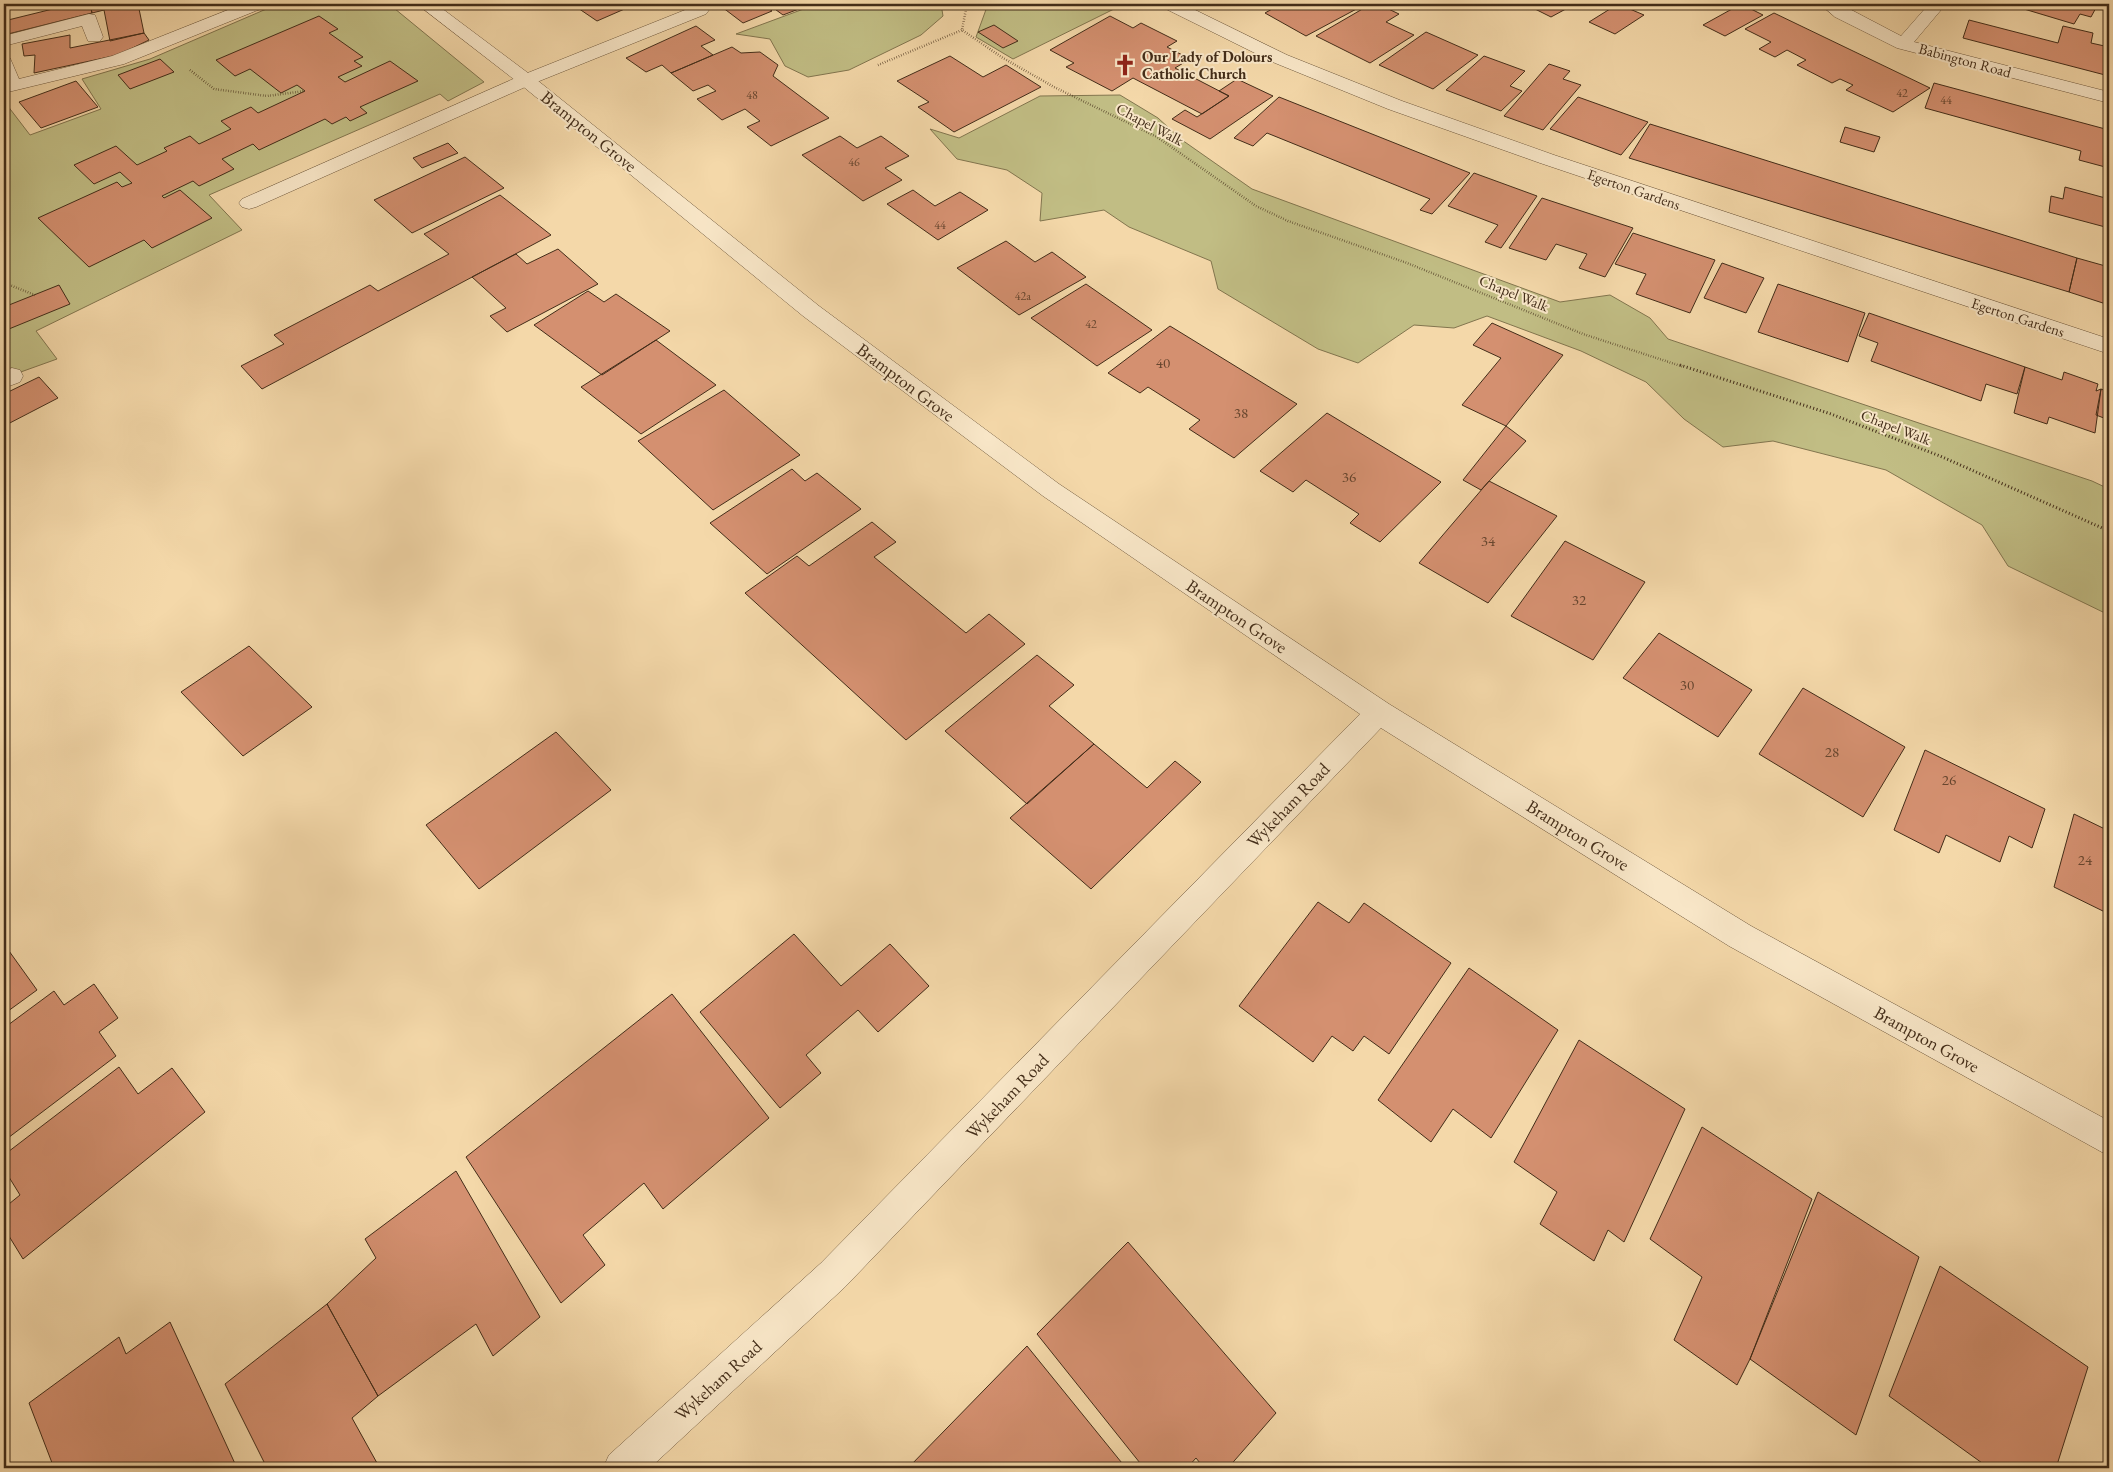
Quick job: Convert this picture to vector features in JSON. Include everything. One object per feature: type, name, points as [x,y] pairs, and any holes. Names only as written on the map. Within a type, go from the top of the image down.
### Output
[{"type":"street","points":[[4,62],[8,87],[118,60],[257,4]]},
{"type":"street","name":"Brampton Grove","points":[[425,4],[526,80],[811,311],[1043,484],[1379,712],[1740,936],[2109,1139]]},
{"type":"street","points":[[249,203],[526,80],[700,10],[696,4]]},
{"type":"street","name":"Egerton Gardens","points":[[1170,4],[1281,60],[1395,105],[1556,162],[2109,347]]},
{"type":"street","name":"Babington Road","points":[[1829,4],[1841,13],[1903,44],[2109,98]]},
{"type":"street","points":[[1903,44],[1938,4]]},
{"type":"street","points":[[4,41],[88,18],[94,37]]},
{"type":"street","name":"Wykeham Road","points":[[622,1468],[833,1275],[1379,712]]},
{"type":"path","points":[[878,66],[962,30],[967,4]]},
{"type":"path","name":"Chapel Walk","points":[[962,30],[1003,58],[1054,87],[1158,137],[1256,206],[1288,221],[1407,263],[1583,334],[1831,414],[1940,456],[2109,531]]},
{"type":"path","points":[[154,46],[214,89],[266,96],[305,91]]},
{"type":"path","points":[[4,264],[7,284],[35,295]]},
{"type":"shaded area","points":[[278,4],[389,4],[484,82],[448,101],[440,94],[209,195],[242,230],[36,331],[57,359],[4,378],[4,101],[30,135],[101,109],[82,79],[150,59]]},
{"type":"shaded area","points":[[817,4],[941,4],[943,16],[921,35],[849,70],[808,77],[785,66],[770,39],[736,34]]},
{"type":"shaded area","points":[[988,4],[1104,4],[1116,8],[1013,59],[976,37]]},
{"type":"shaded area","points":[[1120,95],[1158,118],[1182,140],[1252,189],[1560,302],[1610,295],[1650,318],[1668,339],[2092,481],[2109,489],[2109,615],[2008,566],[1982,525],[1886,470],[1773,441],[1723,447],[1684,419],[1646,382],[1581,351],[1487,316],[1454,328],[1414,325],[1358,363],[1318,349],[1218,289],[1211,261],[1129,227],[1104,210],[1040,221],[1042,193],[1007,170],[957,159],[930,129],[959,138],[1040,96]]},
{"type":"building","points":[[73,4],[90,4],[92,13],[4,35],[4,21]]},
{"type":"building","points":[[90,4],[138,4],[144,33],[110,41],[104,10],[92,13]]},
{"type":"building","points":[[572,4],[636,4],[597,21]]},
{"type":"building","points":[[718,4],[763,4],[772,11],[743,23]]},
{"type":"building","points":[[768,4],[812,4],[783,15]]},
{"type":"building","points":[[1262,4],[1357,4],[1362,6],[1306,36],[1265,13],[1272,9]]},
{"type":"building","points":[[1371,4],[1378,4],[1399,14],[1386,22],[1414,35],[1370,63],[1316,36]]},
{"type":"building","points":[[1575,4],[1551,17],[1527,5]]},
{"type":"building","points":[[1618,4],[1644,15],[1615,34],[1589,22]]},
{"type":"building","points":[[1741,4],[1763,15],[1725,36],[1703,25]]},
{"type":"building","points":[[2015,4],[2098,4],[2091,17],[2080,14],[2074,24],[2014,6]]},
{"type":"building","points":[[1774,13],[1930,88],[1893,112],[1846,90],[1853,85],[1840,79],[1832,83],[1797,65],[1806,60],[1787,50],[1775,57],[1759,49],[1771,42],[1745,29]]},
{"type":"building","points":[[319,16],[338,29],[329,33],[363,57],[354,61],[362,66],[338,77],[345,82],[390,61],[418,81],[360,107],[367,113],[350,121],[346,117],[332,124],[325,119],[259,150],[253,144],[222,159],[234,169],[199,186],[193,181],[162,196],[164,198],[180,190],[212,218],[152,248],[144,240],[89,267],[38,218],[117,182],[122,187],[132,183],[120,172],[94,184],[74,165],[116,146],[137,165],[167,151],[164,148],[190,136],[199,144],[231,129],[221,121],[251,107],[258,113],[305,91],[297,85],[281,93],[250,69],[235,76],[216,60]]},
{"type":"building","name":"Our Lady of Dolours Catholic Church","points":[[1110,16],[1133,28],[1141,23],[1177,41],[1167,47],[1190,59],[1175,68],[1229,96],[1202,114],[1133,78],[1112,91],[1066,67],[1074,63],[1050,50]]},
{"type":"building","points":[[1969,20],[2058,43],[2063,26],[2093,33],[2091,43],[2109,47],[2109,76],[1963,38]]},
{"type":"building","points":[[994,25],[1018,41],[1003,48],[978,32]]},
{"type":"building","points":[[696,26],[715,40],[701,46],[713,55],[671,73],[662,65],[646,72],[626,58]]},
{"type":"building","points":[[1426,32],[1478,55],[1433,89],[1379,65]]},
{"type":"building","points":[[144,33],[149,40],[118,55],[34,73],[35,55],[24,56],[22,44],[70,35],[70,48]]},
{"type":"building","points":[[732,47],[741,53],[760,52],[778,65],[773,76],[829,118],[771,146],[747,127],[760,121],[745,109],[722,120],[697,99],[716,91],[708,85],[693,91],[671,73]]},
{"type":"building","points":[[950,56],[983,77],[1006,65],[1041,87],[954,132],[918,107],[929,102],[897,81]]},
{"type":"building","points":[[1484,56],[1525,71],[1510,86],[1522,91],[1501,111],[1446,90]]},
{"type":"building","points":[[160,59],[174,72],[130,89],[118,75]]},
{"type":"building","points":[[1549,64],[1570,71],[1563,79],[1581,85],[1543,130],[1504,116]]},
{"type":"building","points":[[1237,79],[1273,96],[1210,139],[1172,119],[1185,110],[1197,117],[1229,96],[1219,91]]},
{"type":"building","points":[[76,81],[98,107],[41,128],[19,102]]},
{"type":"building","points":[[1934,83],[2109,130],[2109,168],[2079,160],[2081,151],[1925,108]]},
{"type":"building","points":[[1279,97],[1470,173],[1432,214],[1420,210],[1430,199],[1267,133],[1253,146],[1234,138]]},
{"type":"building","points":[[1578,97],[1648,122],[1621,155],[1550,129]]},
{"type":"building","points":[[1650,124],[2077,258],[2069,292],[1629,158]]},
{"type":"building","points":[[1845,127],[1880,137],[1874,152],[1840,142]]},
{"type":"building","points":[[840,136],[857,148],[881,136],[909,156],[885,168],[902,180],[863,201],[802,155]]},
{"type":"building","points":[[448,143],[458,153],[422,168],[413,158]]},
{"type":"building","points":[[465,157],[504,188],[412,233],[374,200]]},
{"type":"building","points":[[1474,173],[1537,196],[1501,248],[1485,242],[1498,225],[1448,206]]},
{"type":"building","points":[[2065,187],[2109,199],[2109,228],[2049,212],[2051,196],[2063,199]]},
{"type":"building","points":[[913,190],[935,206],[960,192],[988,210],[938,240],[887,204]]},
{"type":"building","points":[[500,195],[551,235],[262,389],[241,366],[284,344],[274,335],[370,285],[378,291],[449,254],[424,234]]},
{"type":"building","points":[[1542,198],[1633,228],[1605,277],[1579,268],[1587,254],[1556,244],[1546,260],[1509,248]]},
{"type":"building","points":[[1633,233],[1715,260],[1690,313],[1636,294],[1646,274],[1615,264]]},
{"type":"building","points":[[1006,241],[1035,262],[1052,252],[1086,277],[1019,315],[957,268]]},
{"type":"building","points":[[558,249],[598,284],[507,332],[490,316],[506,308],[472,277],[516,254],[527,264]]},
{"type":"building","points":[[2077,258],[2109,267],[2109,305],[2069,292]]},
{"type":"building","points":[[1722,263],[1764,278],[1746,313],[1704,298]]},
{"type":"building","points":[[1086,284],[1152,330],[1097,366],[1031,318]]},
{"type":"building","points":[[1778,284],[1865,313],[1848,362],[1758,332]]},
{"type":"building","points":[[59,285],[70,304],[4,331],[4,307]]},
{"type":"building","points":[[588,291],[604,302],[616,294],[670,331],[602,375],[534,325]]},
{"type":"building","points":[[1869,313],[2025,367],[2017,394],[1986,384],[1981,401],[1871,361],[1878,343],[1859,336]]},
{"type":"building","points":[[1492,323],[1563,355],[1506,426],[1462,405],[1501,358],[1473,345]]},
{"type":"building","points":[[1170,326],[1297,404],[1234,458],[1189,429],[1200,420],[1148,387],[1140,393],[1108,373]]},
{"type":"building","points":[[656,340],[716,385],[641,434],[581,387]]},
{"type":"building","points":[[2025,367],[2062,380],[2064,372],[2098,384],[2096,391],[2101,389],[2095,433],[2049,417],[2047,424],[2014,413]]},
{"type":"building","points":[[39,377],[58,398],[4,426],[4,394]]},
{"type":"building","points":[[2101,389],[2109,392],[2109,420],[2096,415]]},
{"type":"building","points":[[724,390],[800,455],[713,510],[638,441]]},
{"type":"building","points":[[1327,413],[1441,482],[1380,542],[1350,523],[1359,514],[1306,480],[1293,492],[1260,471]]},
{"type":"building","points":[[1506,426],[1526,441],[1481,490],[1463,480]]},
{"type":"building","points":[[792,469],[805,481],[817,473],[861,509],[767,574],[710,523]]},
{"type":"building","points":[[1489,481],[1557,516],[1488,603],[1419,563]]},
{"type":"building","points":[[872,522],[896,542],[874,557],[966,633],[989,614],[1025,644],[906,740],[745,593],[797,556],[809,566]]},
{"type":"building","points":[[1565,541],[1645,582],[1593,660],[1511,616]]},
{"type":"building","points":[[1659,633],[1752,690],[1718,737],[1623,678]]},
{"type":"building","points":[[249,646],[312,707],[243,756],[181,692]]},
{"type":"building","points":[[1037,655],[1074,685],[1049,706],[1094,744],[1027,804],[945,731]]},
{"type":"building","points":[[1803,688],[1905,747],[1863,817],[1759,754]]},
{"type":"building","points":[[556,732],[611,790],[479,889],[426,825]]},
{"type":"building","points":[[1094,744],[1147,788],[1175,761],[1201,782],[1091,889],[1010,818]]},
{"type":"building","points":[[1925,750],[2045,809],[2032,848],[2009,836],[2000,862],[1946,835],[1939,853],[1894,830]]},
{"type":"building","points":[[2074,814],[2109,831],[2109,914],[2054,887]]},
{"type":"building","points":[[1318,902],[1349,923],[1364,903],[1451,963],[1389,1054],[1364,1036],[1353,1051],[1332,1036],[1313,1062],[1239,1006]]},
{"type":"building","points":[[794,934],[841,986],[890,944],[929,986],[878,1032],[858,1010],[806,1055],[821,1073],[780,1108],[700,1012]]},
{"type":"building","points":[[4,944],[37,990],[4,1014]]},
{"type":"building","points":[[1469,968],[1558,1030],[1491,1138],[1453,1109],[1431,1142],[1378,1100]]},
{"type":"building","points":[[94,984],[118,1018],[99,1032],[116,1056],[4,1141],[4,1028],[54,991],[64,1005]]},
{"type":"building","points":[[672,994],[769,1118],[663,1209],[644,1183],[583,1235],[605,1265],[561,1303],[466,1157]]},
{"type":"building","points":[[1579,1040],[1685,1109],[1624,1242],[1608,1230],[1594,1261],[1540,1224],[1557,1192],[1514,1162]]},
{"type":"building","points":[[119,1067],[138,1094],[172,1068],[205,1112],[23,1259],[4,1228],[4,1208],[20,1195],[4,1169],[4,1155]]},
{"type":"building","points":[[1702,1127],[1812,1199],[1750,1359],[1737,1385],[1674,1340],[1702,1277],[1650,1239]]},
{"type":"building","points":[[456,1171],[540,1317],[493,1356],[476,1324],[378,1396],[327,1304],[376,1258],[365,1239]]},
{"type":"building","points":[[1818,1192],[1919,1257],[1856,1435],[1750,1359]]},
{"type":"building","points":[[1128,1242],[1276,1413],[1228,1468],[1204,1468],[1196,1458],[1187,1468],[1144,1468],[1037,1334]]},
{"type":"building","points":[[1940,1266],[2088,1367],[2056,1468],[1989,1468],[1889,1396]]},
{"type":"building","points":[[327,1304],[378,1396],[352,1418],[377,1463],[371,1468],[267,1468],[225,1384]]},
{"type":"building","points":[[170,1322],[237,1468],[54,1468],[29,1403],[119,1337],[126,1354]]},
{"type":"building","points":[[1027,1346],[1126,1468],[908,1468]]},
{"type":"place","name":"Our Lady of Dolours Catholic Church","points":[[1125,65]]}]
